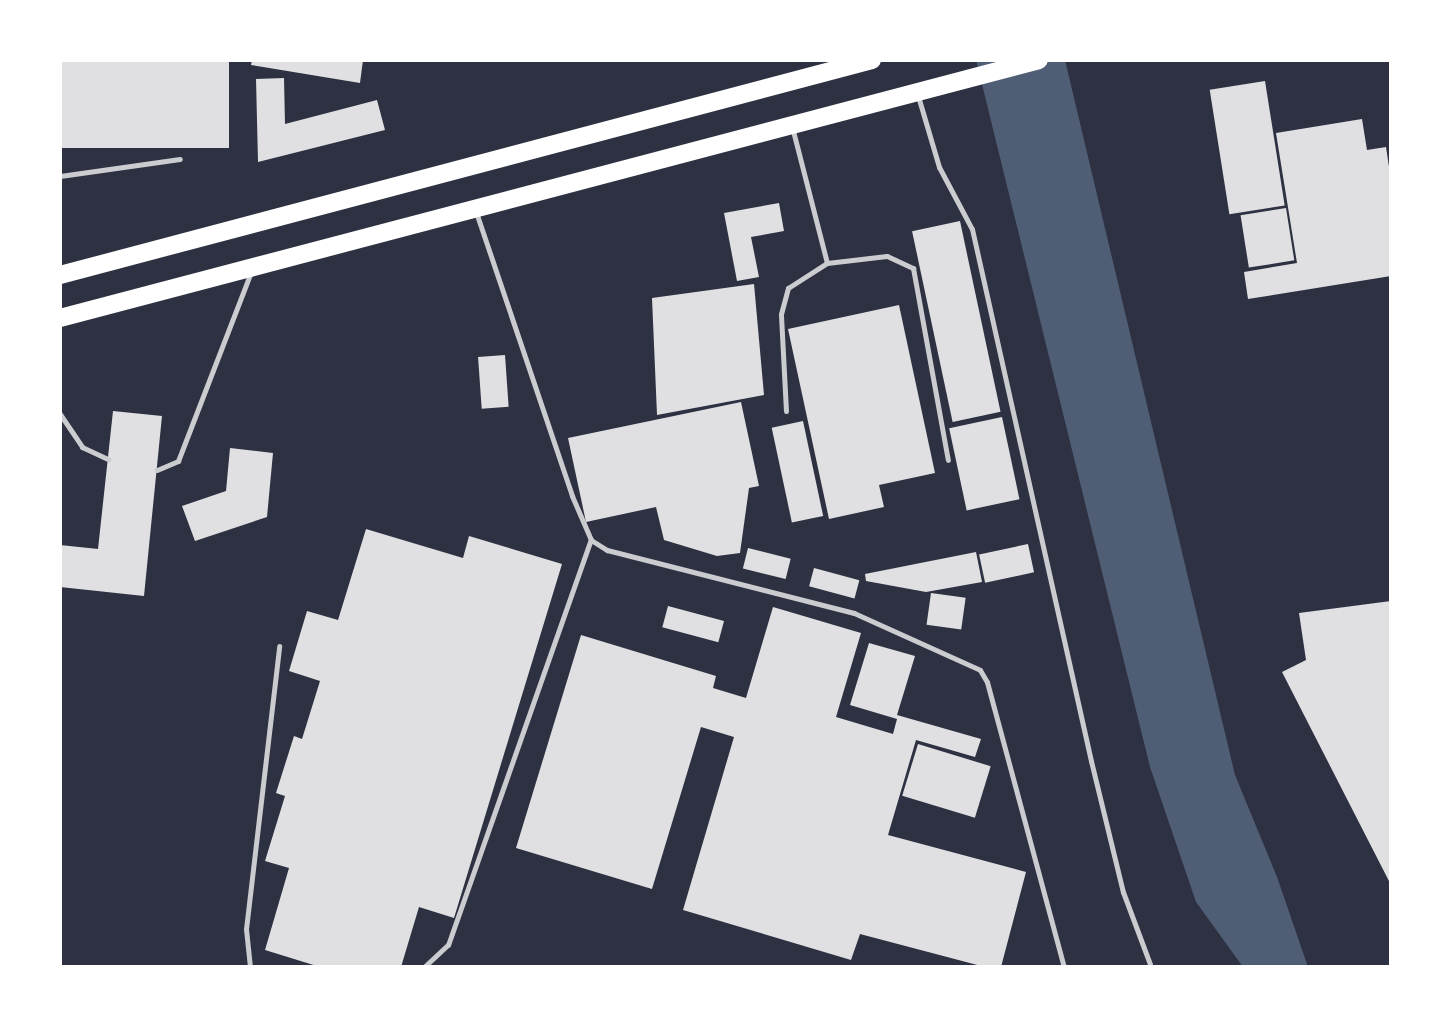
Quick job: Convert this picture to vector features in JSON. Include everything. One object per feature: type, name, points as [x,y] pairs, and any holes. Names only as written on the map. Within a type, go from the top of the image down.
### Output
[{"type":"highway","points":[[60,275],[872,60]]},
{"type":"highway","points":[[60,318],[1039,60]]},
{"type":"lane","points":[[917,93],[939,168],[972,229],[993,339],[1123,892],[1150,967]]},
{"type":"lane","points":[[791,125],[827,263]]},
{"type":"lane","points":[[60,176],[180,159]]},
{"type":"lane","points":[[475,207],[572,496],[591,540],[606,550],[854,614],[980,670],[987,682],[1064,967]]},
{"type":"lane","points":[[786,411],[781,314],[788,288],[827,263],[887,256],[912,268],[948,460]]},
{"type":"lane","points":[[157,470],[178,461],[254,265]]},
{"type":"lane","points":[[60,414],[82,447],[108,459]]},
{"type":"lane","points":[[424,967],[448,945],[591,540]]},
{"type":"lane","points":[[250,967],[246,928],[279,646]]},
{"type":"water","points":[[976,60],[1065,60],[1235,775],[1277,877],[1308,967],[1243,967],[1196,902],[1150,767]]},
{"type":"building","points":[[60,60],[229,60],[229,148],[60,148]]},
{"type":"building","points":[[252,60],[363,60],[360,83],[251,65]]},
{"type":"building","points":[[284,78],[285,124],[377,100],[385,130],[258,162],[256,79]]},
{"type":"building","points":[[1265,81],[1285,205],[1229,214],[1210,90]]},
{"type":"building","points":[[1362,119],[1367,150],[1386,147],[1391,180],[1391,276],[1248,299],[1244,272],[1297,263],[1276,133]]},
{"type":"building","points":[[779,203],[784,231],[751,237],[759,277],[737,281],[724,213]]},
{"type":"building","points":[[1286,208],[1294,260],[1249,268],[1241,215]]},
{"type":"building","points":[[960,221],[1001,412],[953,422],[912,231]]},
{"type":"building","points":[[754,284],[764,395],[657,415],[652,298]]},
{"type":"building","points":[[899,305],[935,473],[879,485],[884,507],[829,519],[788,329]]},
{"type":"building","points":[[505,355],[509,407],[482,409],[478,357]]},
{"type":"building","points":[[741,402],[759,486],[749,488],[740,553],[717,556],[664,540],[656,507],[586,522],[568,438]]},
{"type":"building","points":[[113,411],[162,416],[144,596],[60,587],[60,545],[98,549]]},
{"type":"building","points":[[1002,417],[1019,499],[967,510],[949,428]]},
{"type":"building","points":[[803,421],[823,516],[792,523],[772,428]]},
{"type":"building","points":[[230,448],[273,453],[267,517],[195,541],[182,506],[226,491]]},
{"type":"building","points":[[366,529],[463,558],[469,536],[562,564],[454,918],[419,907],[401,967],[320,967],[265,950],[289,868],[265,861],[285,796],[276,793],[294,736],[302,739],[320,681],[289,671],[307,611],[338,620]]},
{"type":"building","points":[[1028,544],[1034,572],[985,583],[979,554]]},
{"type":"building","points":[[748,548],[791,559],[786,579],[743,568]]},
{"type":"building","points":[[976,552],[982,582],[926,592],[866,581],[865,574]]},
{"type":"building","points":[[814,568],[859,580],[854,599],[809,586]]},
{"type":"building","points":[[931,593],[966,598],[961,630],[927,625]]},
{"type":"building","points":[[1391,601],[1391,885],[1282,672],[1306,660],[1299,613]]},
{"type":"building","points":[[668,606],[724,621],[718,642],[662,627]]},
{"type":"building","points":[[773,607],[861,633],[836,717],[893,734],[897,719],[850,705],[869,643],[915,656],[897,715],[981,739],[975,757],[916,740],[888,835],[1026,872],[1001,967],[985,967],[860,934],[851,960],[683,910],[734,737],[701,727],[652,889],[516,848],[581,635],[716,676],[713,688],[746,698]]},
{"type":"building","points":[[918,744],[991,766],[975,818],[902,796]]}]
